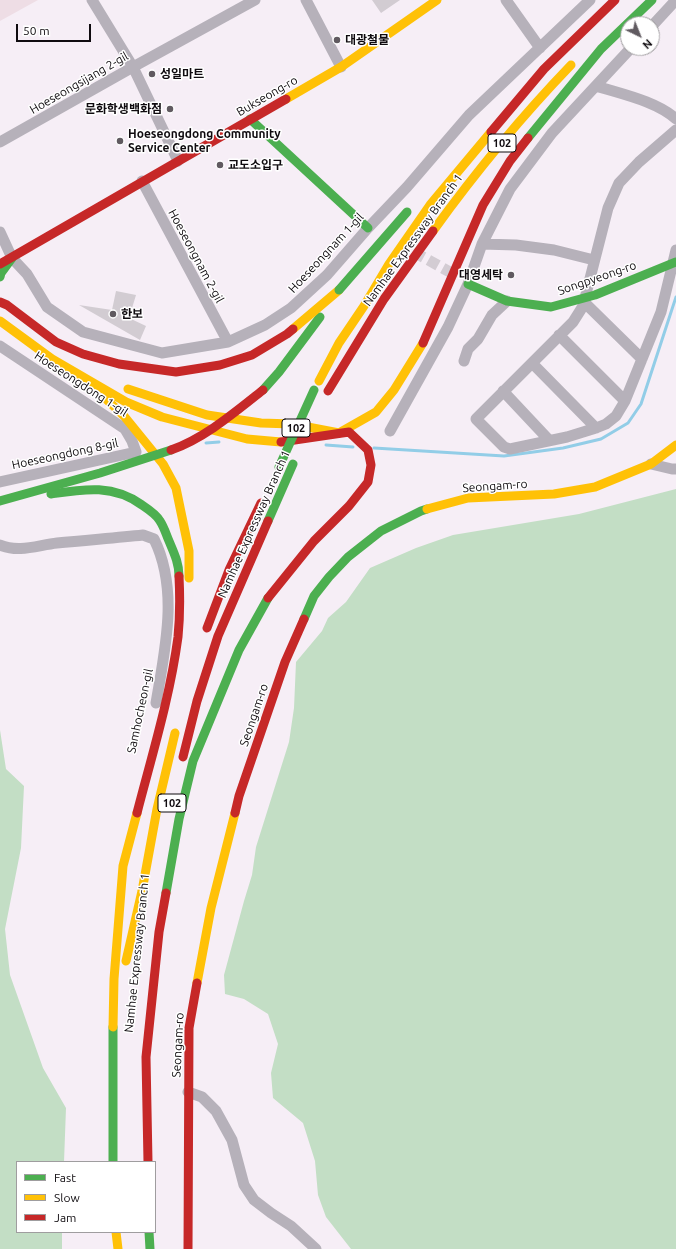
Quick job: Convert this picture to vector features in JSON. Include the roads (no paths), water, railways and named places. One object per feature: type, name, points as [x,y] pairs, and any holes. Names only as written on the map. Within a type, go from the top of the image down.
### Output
[{"type":"main road","name":"Bukseong-ro","points":[[0,264],[341,67],[437,0]]},
{"type":"main road","name":"Namhae Expressway Branch 1","points":[[277,470],[314,390],[339,343],[364,306],[389,264],[430,205],[544,69],[615,0]]},
{"type":"main road","points":[[117,384],[207,415],[261,423],[292,424],[338,433],[376,412],[394,390],[422,345],[483,205],[510,161],[601,49],[652,0]]},
{"type":"main road","name":"Namhae Expressway Branch 1","points":[[326,394],[384,299],[458,196],[533,105],[576,60]]},
{"type":"main road","points":[[503,104],[544,69]]},
{"type":"main road","points":[[250,119],[371,229]]},
{"type":"main road","points":[[0,501],[122,466],[180,447],[220,424],[263,390],[279,372],[339,290],[409,209]]},
{"type":"main road","points":[[0,277],[1,273],[12,258]]},
{"type":"main road","name":"Songpyeong-ro","points":[[465,282],[507,301],[551,307],[585,300],[674,263]]},
{"type":"main road","points":[[2,306],[56,342],[83,354],[118,364],[176,372],[220,365],[252,355],[287,334],[339,290]]},
{"type":"main road","points":[[0,293],[2,306],[70,358]]},
{"type":"main road","points":[[0,321],[52,359],[126,402],[162,417],[247,439],[261,441],[283,442],[349,432],[368,450],[371,465],[368,482],[349,506],[314,541],[266,600],[239,650],[193,761],[179,820],[159,932],[146,1057],[148,1161]]},
{"type":"main road","points":[[74,372],[104,397],[140,434],[163,464],[176,488],[189,551],[189,587]]},
{"type":"main road","name":"Namhae Expressway Branch 1","points":[[180,767],[197,701],[218,636],[296,457],[315,418]]},
{"type":"main road","name":"Seongam-ro","points":[[188,1249],[189,1028],[211,908],[239,796],[285,662],[314,596],[328,577],[348,557],[381,531],[421,511],[468,498],[554,494],[595,487],[651,464],[676,444]]},
{"type":"main road","points":[[0,510],[48,495],[77,490],[97,489],[119,492],[138,502],[160,520],[179,565],[180,598],[178,636],[168,695],[123,866],[114,980],[112,1068],[113,1161]]},
{"type":"main road","name":"Namhae Expressway Branch 1","points":[[203,637],[229,570],[265,494]]},
{"type":"main road","points":[[135,856],[147,800],[179,677],[188,631]]},
{"type":"main road","name":"Namhae Expressway Branch 1","points":[[130,902],[125,969],[142,891],[157,809],[177,725]]},
{"type":"main road","name":"Namhae Expressway Branch 1","points":[[144,991],[147,962]]},
{"type":"main road","name":"Namhae Expressway Branch 1","points":[[122,1017],[122,1070]]},
{"type":"main road","name":"Namhae Expressway Branch 1","points":[[139,1154],[138,1077],[140,1026]]},
{"type":"main road","points":[[116,1233],[118,1249]]},
{"type":"main road","points":[[125,1233],[125,1249]]},
{"type":"main road","points":[[149,1233],[150,1249]]},
{"type":"street","name":"Hoeseongsijang 2-gil","points":[[0,142],[255,0]]},
{"type":"street","points":[[306,0],[341,67]]},
{"type":"street","points":[[506,0],[540,48]]},
{"type":"street","name":"Hoeseongnam 1-gil","points":[[12,258],[28,274],[47,307],[83,332],[162,353],[228,342],[265,325],[291,308],[327,275],[371,229],[469,115],[590,0]]},
{"type":"street","points":[[660,17],[676,0]]},
{"type":"street","points":[[96,1],[133,67],[178,161]]},
{"type":"street","points":[[390,431],[448,327],[465,282],[482,244],[510,189],[552,133],[624,56]]},
{"type":"street","points":[[596,86],[652,104],[664,110],[676,119]]},
{"type":"street","points":[[676,130],[639,162],[619,183],[608,208],[585,300],[575,319],[476,419],[504,447],[510,449],[567,437],[596,428],[606,424],[616,416],[626,401],[661,312],[676,250]]},
{"type":"street","name":"Hoeseongnam 2-gil","points":[[142,181],[228,342]]},
{"type":"street","points":[[0,232],[12,258]]},
{"type":"street","points":[[482,244],[516,245],[554,250],[594,260]]},
{"type":"street","points":[[585,300],[642,359]]},
{"type":"street","points":[[464,361],[466,352],[478,339],[490,317],[507,301]]},
{"type":"street","points":[[559,335],[626,401]]},
{"type":"street","name":"Hoeseongdong 1-gil","points":[[0,346],[125,429],[136,452]]},
{"type":"street","points":[[532,363],[596,428]]},
{"type":"street","points":[[503,391],[549,440]]},
{"type":"street","name":"Hoeseongdong 8-gil","points":[[0,482],[136,452]]},
{"type":"street","points":[[651,464],[676,469]]},
{"type":"street","name":"Samhocheon-gil","points":[[0,545],[6,548],[19,549],[55,543],[143,535],[154,539],[161,554],[168,584],[166,648],[154,714],[126,827],[116,880],[106,996],[106,1043]]},
{"type":"street","points":[[188,1092],[202,1097],[216,1111],[232,1140],[244,1185],[254,1200],[290,1226],[316,1249]]},
{"type":"waterway","points":[[374,448],[504,456],[563,448],[601,439],[628,423],[641,404],[676,297]]},
{"type":"waterway","points":[[206,443],[219,442]]},
{"type":"waterway","points":[[326,445],[353,447]]},
{"type":"tunnel","points":[[414,252],[457,276]]},
{"type":"place","name":"대광철물","points":[[337,40]]},
{"type":"place","name":"성일마트","points":[[152,74]]},
{"type":"place","name":"문화학생백화점","points":[[170,109]]},
{"type":"place","name":"Hoeseongdong Community Service Center","points":[[120,141]]},
{"type":"place","name":"교도소입구","points":[[220,165]]},
{"type":"place","name":"대영세탁","points":[[511,275]]},
{"type":"place","name":"한보","points":[[113,314]]}]
